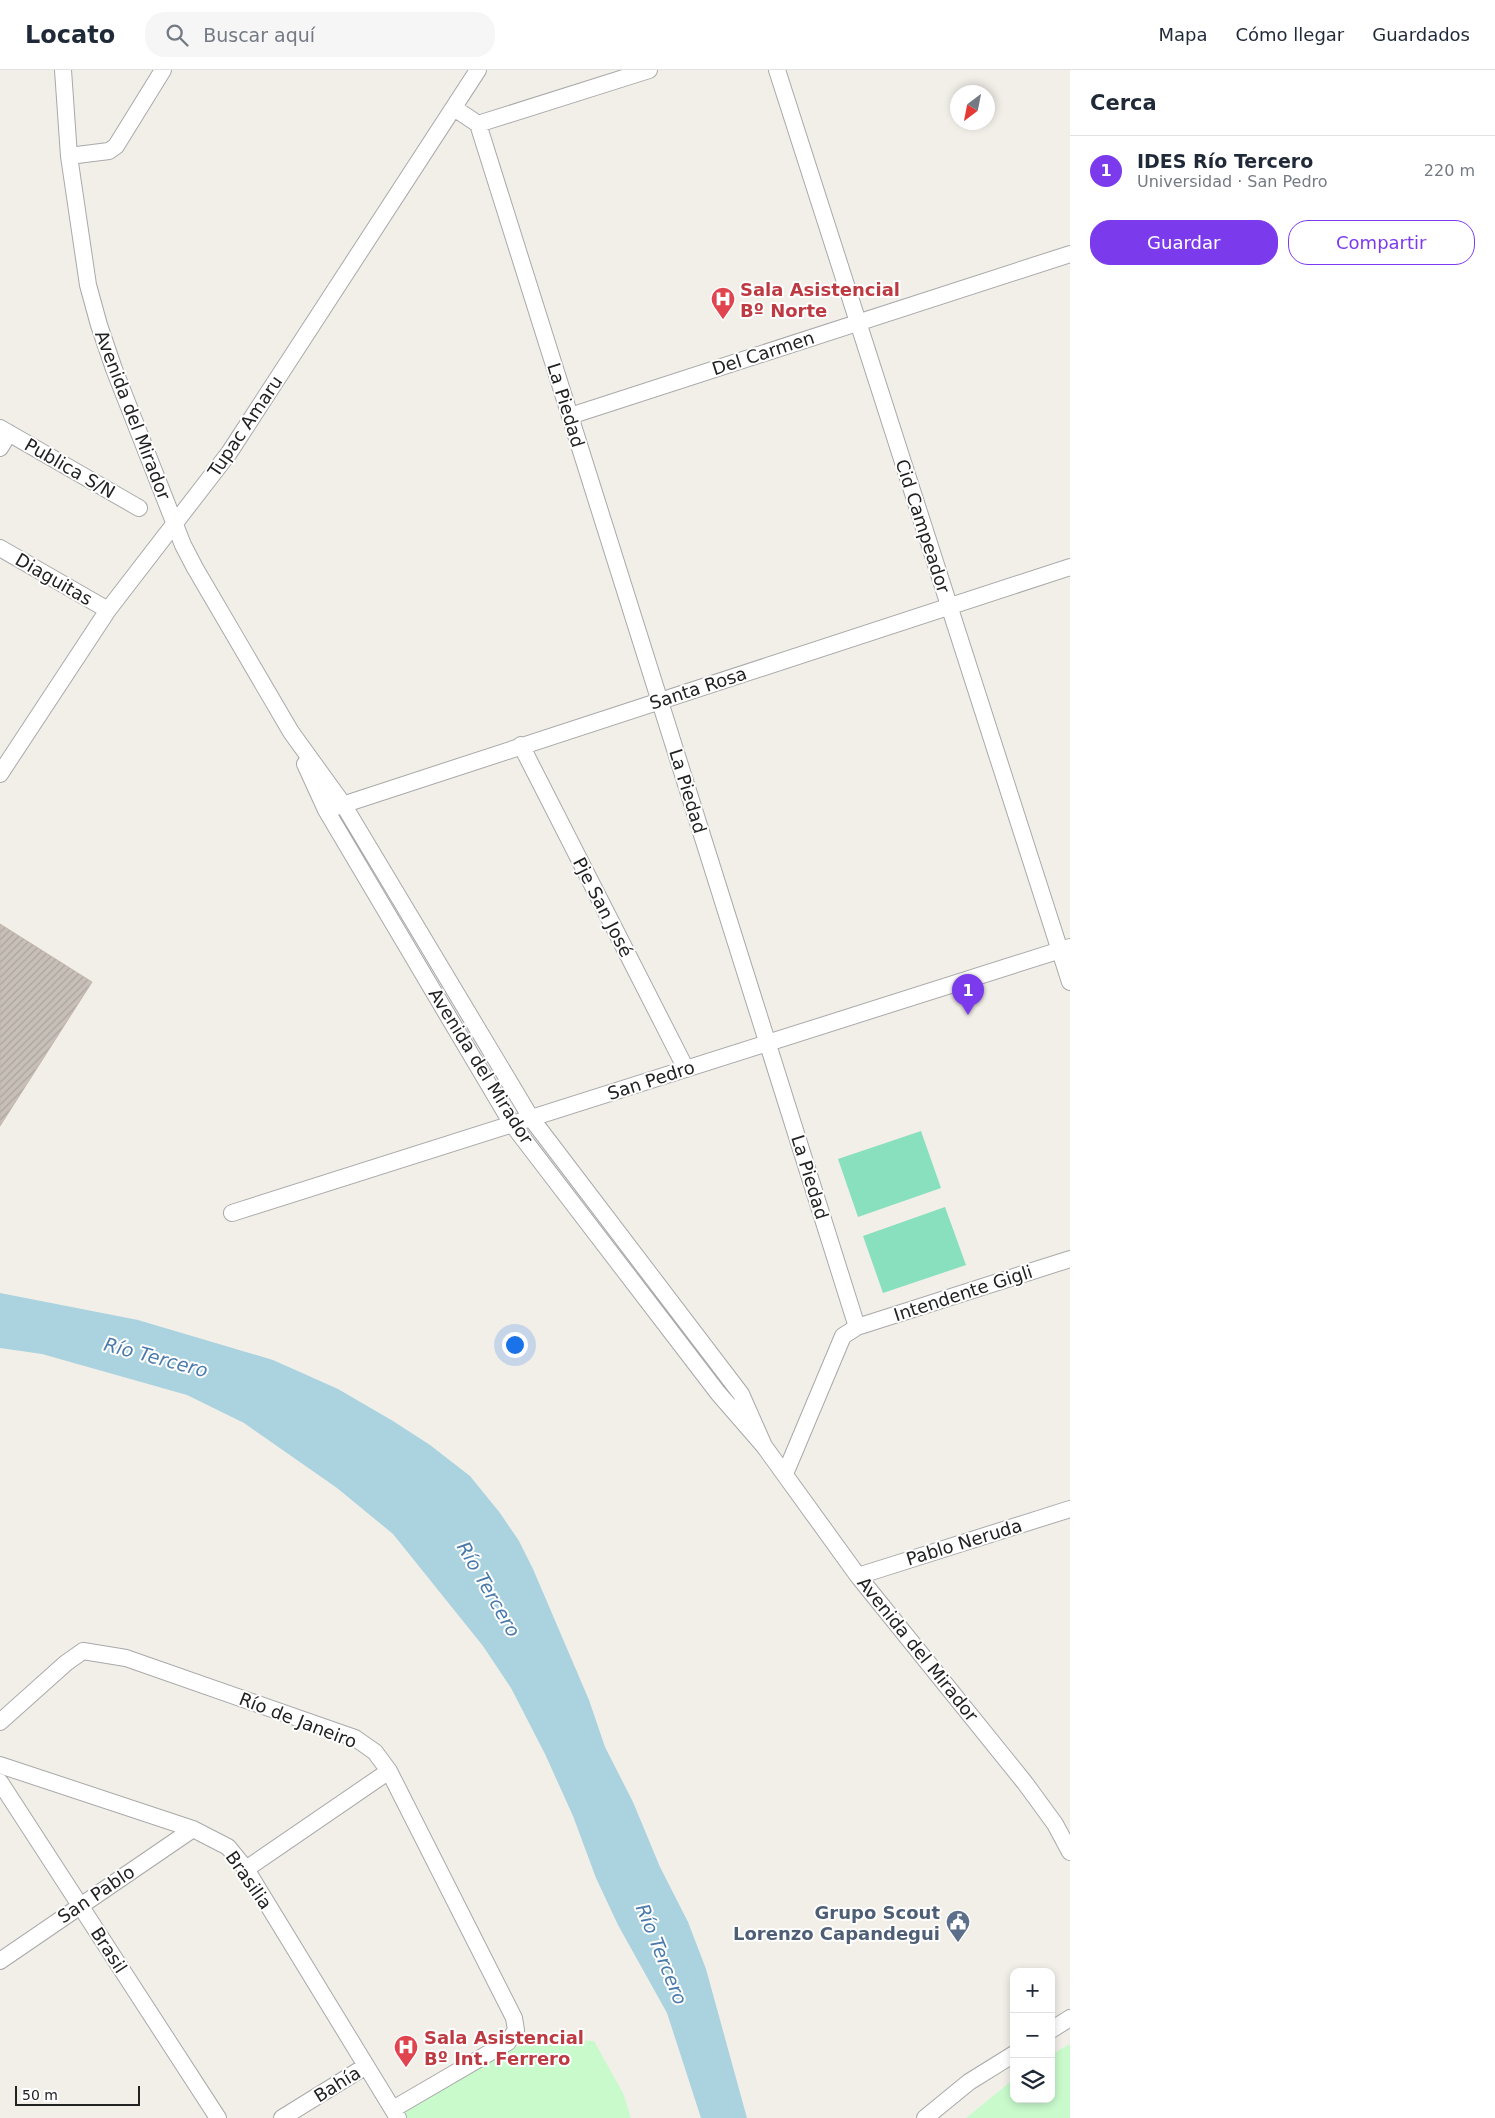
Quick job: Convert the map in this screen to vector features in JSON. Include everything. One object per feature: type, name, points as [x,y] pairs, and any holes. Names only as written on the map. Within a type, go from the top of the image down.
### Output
[{"type":"street","name":"Avenida del Mirador","points":[[63,70],[69,156],[88,286],[98,325],[176,525],[195,568],[291,732],[343,804],[532,1118],[741,1394],[764,1446]]},
{"type":"street","points":[[69,156],[108,150],[116,146],[162,70]]},
{"type":"street","name":"Tupac Amaru","points":[[0,774],[108,610],[176,525],[229,453],[478,70]]},
{"type":"street","points":[[454,108],[478,124],[649,70]]},
{"type":"street","name":"Cid Campeador","points":[[777,70],[949,606],[1065,949],[1070,982]]},
{"type":"street","name":"La Piedad","points":[[478,124],[857,1327]]},
{"type":"street","name":"Del Carmen","points":[[570,416],[1070,254]]},
{"type":"street","points":[[0,448],[5,430]]},
{"type":"street","name":"Publica S/N","points":[[5,430],[139,508]]},
{"type":"street","name":"Diaguitas","points":[[0,548],[108,610]]},
{"type":"street","name":"Santa Rosa","points":[[326,810],[1070,567]]},
{"type":"street","name":"Avenida del Mirador","points":[[291,732],[326,810],[512,1124],[718,1393],[764,1446],[858,1576],[1026,1783],[1055,1824],[1070,1852]]},
{"type":"street","name":"Pje San José","points":[[521,745],[686,1069]]},
{"type":"street","name":"San Pedro","points":[[232,1213],[1065,949]]},
{"type":"street","name":"Intendente Gigli","points":[[857,1327],[1070,1259]]},
{"type":"street","points":[[785,1474],[843,1336],[857,1327]]},
{"type":"street","name":"Pablo Neruda","points":[[858,1576],[1070,1509]]},
{"type":"street","name":"Río de Janeiro","points":[[0,1722],[66,1663],[83,1651],[126,1658],[355,1738],[375,1752],[389,1771],[514,2018],[516,2030],[508,2042],[395,2114]]},
{"type":"street","name":"Brasilia","points":[[0,1765],[193,1829],[228,1847],[246,1869],[395,2114]]},
{"type":"street","points":[[246,1869],[389,1771]]},
{"type":"street","name":"Brasil","points":[[0,1782],[218,2118]]},
{"type":"street","name":"San Pablo","points":[[0,1961],[79,1905],[193,1829]]},
{"type":"street","points":[[1055,2027],[1070,2018]]},
{"type":"street","points":[[925,2118],[968,2082],[1010,2056]]},
{"type":"street","name":"Bahía","points":[[282,2118],[366,2066]]},
{"type":"green space","points":[[921,1131],[941,1188],[858,1217],[838,1159]]},
{"type":"green space","points":[[945,1207],[966,1265],[883,1293],[863,1236]]},
{"type":"green space","points":[[532,2038],[594,2041],[623,2093],[631,2118],[406,2118],[403,2113]]},
{"type":"green space","points":[[1070,2044],[1070,2118],[966,2118],[1010,2082],[1010,2103],[1055,2103],[1055,2053]]},
{"type":"water","name":"Río Tercero","points":[[0,1293],[138,1320],[273,1360],[338,1389],[393,1421],[430,1445],[470,1476],[500,1513],[519,1541],[533,1569],[589,1700],[605,1747],[633,1802],[660,1867],[688,1922],[706,1969],[747,2118],[701,2118],[667,2013],[618,1925],[596,1878],[573,1816],[545,1754],[511,1688],[483,1646],[393,1534],[337,1488],[244,1423],[187,1395],[42,1354],[0,1348]]},
{"type":"building","points":[[0,924],[92,982],[0,1126]]},
{"type":"place","name":"Sala Asistencial Bº Norte","points":[[723,320]]},
{"type":"place","name":"IDES Río Tercero","points":[[968,1015]]},
{"type":"place","name":"Grupo Scout Lorenzo Capandegui","points":[[958,1943]]},
{"type":"place","name":"Sala Asistencial Bº Int. Ferrero","points":[[406,2068]]}]
